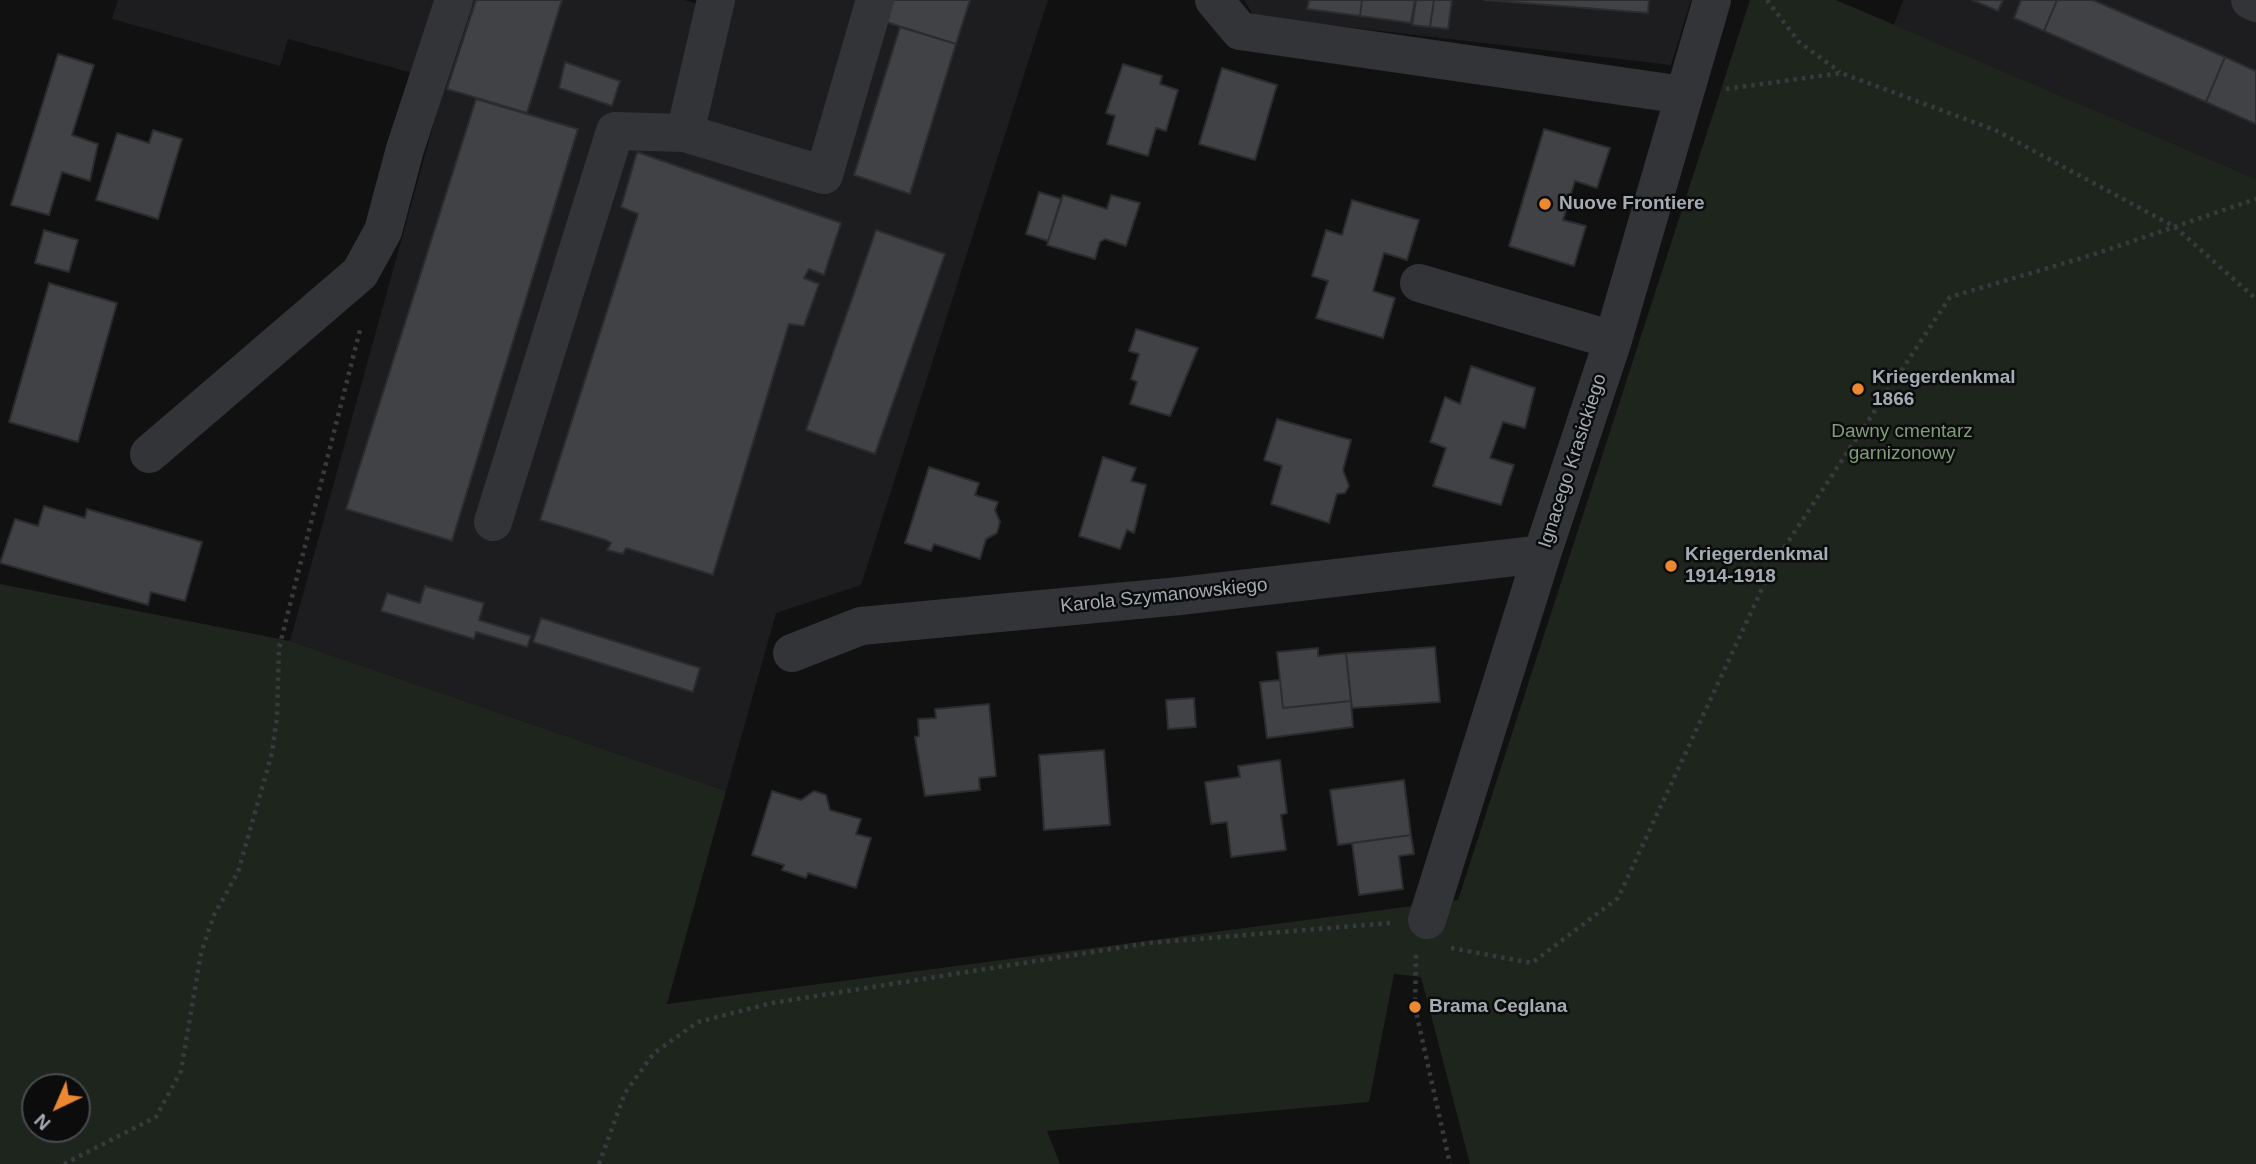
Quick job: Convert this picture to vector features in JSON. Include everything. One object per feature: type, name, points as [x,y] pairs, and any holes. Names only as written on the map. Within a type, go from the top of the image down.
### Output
[{"type":"street","points":[[149,454],[360,273],[383,231],[405,149],[454,0]]},
{"type":"street","points":[[684,133],[716,0]]},
{"type":"street","points":[[493,522],[615,131],[684,133],[824,175],[875,0]]},
{"type":"street","points":[[1214,0],[1240,31],[1683,94]]},
{"type":"street","name":"Ignacego Krasickiego","points":[[1423,931],[1613,340],[1712,0]]},
{"type":"street","points":[[2250,0],[2256,3]]},
{"type":"street","points":[[1419,283],[1613,340]]},
{"type":"street","name":"Karola Szymanowskiego","points":[[792,653],[861,626],[1180,596],[1542,554]]},
{"type":"path","points":[[1767,0],[1799,42],[1841,73],[1995,130],[2175,227],[2256,299]]},
{"type":"path","points":[[1683,94],[1841,73]]},
{"type":"path","points":[[598,1164],[625,1094],[654,1054],[698,1022],[772,1003],[1149,943],[1423,931],[1532,962],[1618,898],[1774,563],[1950,297],[2256,199]]},
{"type":"path","points":[[64,1164],[156,1117],[181,1071],[201,953],[214,915],[238,872],[272,753],[279,648],[362,323],[360,273]]},
{"type":"path","points":[[1423,931],[1414,975],[1415,1007],[1450,1164]]},
{"type":"shaded area","points":[[118,0],[438,0],[416,74],[288,39],[280,66],[112,19]]},
{"type":"shaded area","points":[[468,0],[684,0],[698,4],[700,0],[1048,0],[861,585],[776,613],[726,791],[290,641]]},
{"type":"shaded area","points":[[1244,0],[1691,0],[1671,65],[1254,16]]},
{"type":"shaded area","points":[[1903,0],[2256,0],[2256,179],[1894,25]]},
{"type":"green space","name":"Dawny cmentarz garnizonowy","points":[[1750,0],[1836,0],[2256,179],[2256,1164],[1470,1164],[1421,977],[1394,974],[1369,1102],[1047,1131],[1060,1164],[0,1164],[0,584],[290,641],[726,791],[667,1004],[1458,900]]},
{"type":"building","points":[[476,0],[562,0],[527,113],[447,89]]},
{"type":"building","points":[[893,0],[970,0],[956,44],[886,22]]},
{"type":"building","points":[[1309,0],[1362,0],[1360,16],[1307,9]]},
{"type":"building","points":[[1362,0],[1415,0],[1411,23],[1360,16]]},
{"type":"building","points":[[1416,0],[1434,0],[1430,27],[1412,25]]},
{"type":"building","points":[[1434,0],[1452,0],[1448,29],[1430,27]]},
{"type":"building","points":[[1484,0],[1649,0],[1648,13]]},
{"type":"building","points":[[1972,0],[2003,0],[1998,11]]},
{"type":"building","points":[[2021,0],[2057,0],[2044,31],[2014,18]]},
{"type":"building","points":[[2057,0],[2093,0],[2225,57],[2206,102],[2044,31]]},
{"type":"building","points":[[900,27],[956,44],[910,194],[854,175]]},
{"type":"building","points":[[58,54],[94,65],[72,135],[98,144],[90,181],[62,172],[49,215],[11,205]]},
{"type":"building","points":[[2225,57],[2256,71],[2256,124],[2206,102]]},
{"type":"building","points":[[565,62],[620,81],[612,106],[559,88]]},
{"type":"building","points":[[1123,64],[1162,76],[1160,84],[1178,90],[1166,131],[1156,128],[1148,156],[1107,144],[1115,116],[1106,113]]},
{"type":"building","points":[[1222,68],[1277,85],[1255,160],[1199,144]]},
{"type":"building","points":[[476,99],[578,129],[452,541],[346,509]]},
{"type":"building","name":"Nuove Frontiere","points":[[1544,129],[1610,148],[1597,188],[1575,181],[1563,220],[1586,226],[1574,266],[1509,246]]},
{"type":"building","points":[[153,130],[182,139],[158,219],[96,200],[117,133],[149,143]]},
{"type":"building","points":[[637,152],[841,223],[824,275],[809,269],[804,278],[819,284],[804,326],[789,324],[713,575],[626,548],[623,554],[607,550],[611,543],[606,540],[540,520],[638,214],[621,207]]},
{"type":"building","points":[[1039,192],[1061,199],[1048,241],[1026,234]]},
{"type":"building","points":[[1063,195],[1107,209],[1111,195],[1140,203],[1126,246],[1105,239],[1100,242],[1095,259],[1047,245]]},
{"type":"building","points":[[1352,200],[1419,220],[1407,260],[1384,253],[1373,291],[1395,298],[1383,338],[1316,318],[1328,281],[1312,276],[1326,230],[1342,235]]},
{"type":"building","points":[[44,230],[78,240],[69,272],[35,263]]},
{"type":"building","points":[[876,230],[945,254],[875,454],[806,430]]},
{"type":"building","points":[[49,283],[117,303],[78,442],[9,422]]},
{"type":"building","points":[[1136,329],[1198,348],[1170,416],[1130,404],[1137,382],[1131,379],[1139,354],[1129,351]]},
{"type":"building","points":[[1471,366],[1535,388],[1525,428],[1503,422],[1490,458],[1514,465],[1501,505],[1433,486],[1446,448],[1430,442],[1445,397],[1460,404]]},
{"type":"building","points":[[1277,419],[1351,440],[1343,470],[1349,486],[1345,493],[1337,494],[1329,523],[1271,504],[1282,466],[1264,460]]},
{"type":"building","points":[[1103,457],[1136,468],[1131,481],[1146,485],[1134,533],[1127,530],[1120,549],[1079,536]]},
{"type":"building","points":[[929,467],[979,483],[975,495],[998,502],[995,510],[1000,522],[997,533],[986,539],[980,559],[934,544],[931,551],[905,543]]},
{"type":"building","points":[[44,506],[85,518],[87,509],[202,542],[185,601],[151,592],[148,605],[0,563],[15,519],[38,526]]},
{"type":"building","points":[[425,586],[484,603],[479,620],[531,636],[527,647],[476,632],[474,639],[381,611],[387,593],[420,603]]},
{"type":"building","points":[[541,618],[700,668],[693,692],[533,642]]},
{"type":"building","points":[[1435,647],[1440,702],[1352,708],[1346,653]]},
{"type":"building","points":[[1318,648],[1318,656],[1346,653],[1351,701],[1283,708],[1277,652]]},
{"type":"building","points":[[1280,680],[1283,708],[1351,701],[1353,727],[1267,738],[1260,682]]},
{"type":"building","points":[[1194,698],[1196,727],[1168,729],[1166,700]]},
{"type":"building","points":[[989,704],[996,776],[979,778],[980,790],[925,796],[915,737],[919,736],[918,719],[936,718],[935,709]]},
{"type":"building","points":[[1104,750],[1110,825],[1044,830],[1039,755]]},
{"type":"building","points":[[1280,760],[1287,813],[1281,815],[1286,850],[1231,857],[1227,822],[1211,824],[1205,782],[1240,777],[1238,766]]},
{"type":"building","points":[[1404,780],[1411,835],[1338,845],[1330,790]]},
{"type":"building","points":[[772,791],[801,800],[814,791],[826,795],[830,810],[861,819],[856,834],[871,838],[856,888],[808,873],[806,878],[782,870],[784,865],[752,855]]},
{"type":"building","points":[[1411,835],[1414,854],[1399,856],[1403,889],[1359,895],[1352,843]]},
{"type":"place","name":"Nuove Frontiere","points":[[1545,204]]},
{"type":"place","name":"Kriegerdenkmal 1866","points":[[1858,389]]},
{"type":"place","name":"Kriegerdenkmal 1914-1918","points":[[1671,566]]},
{"type":"place","name":"Brama Ceglana","points":[[1415,1007]]}]
